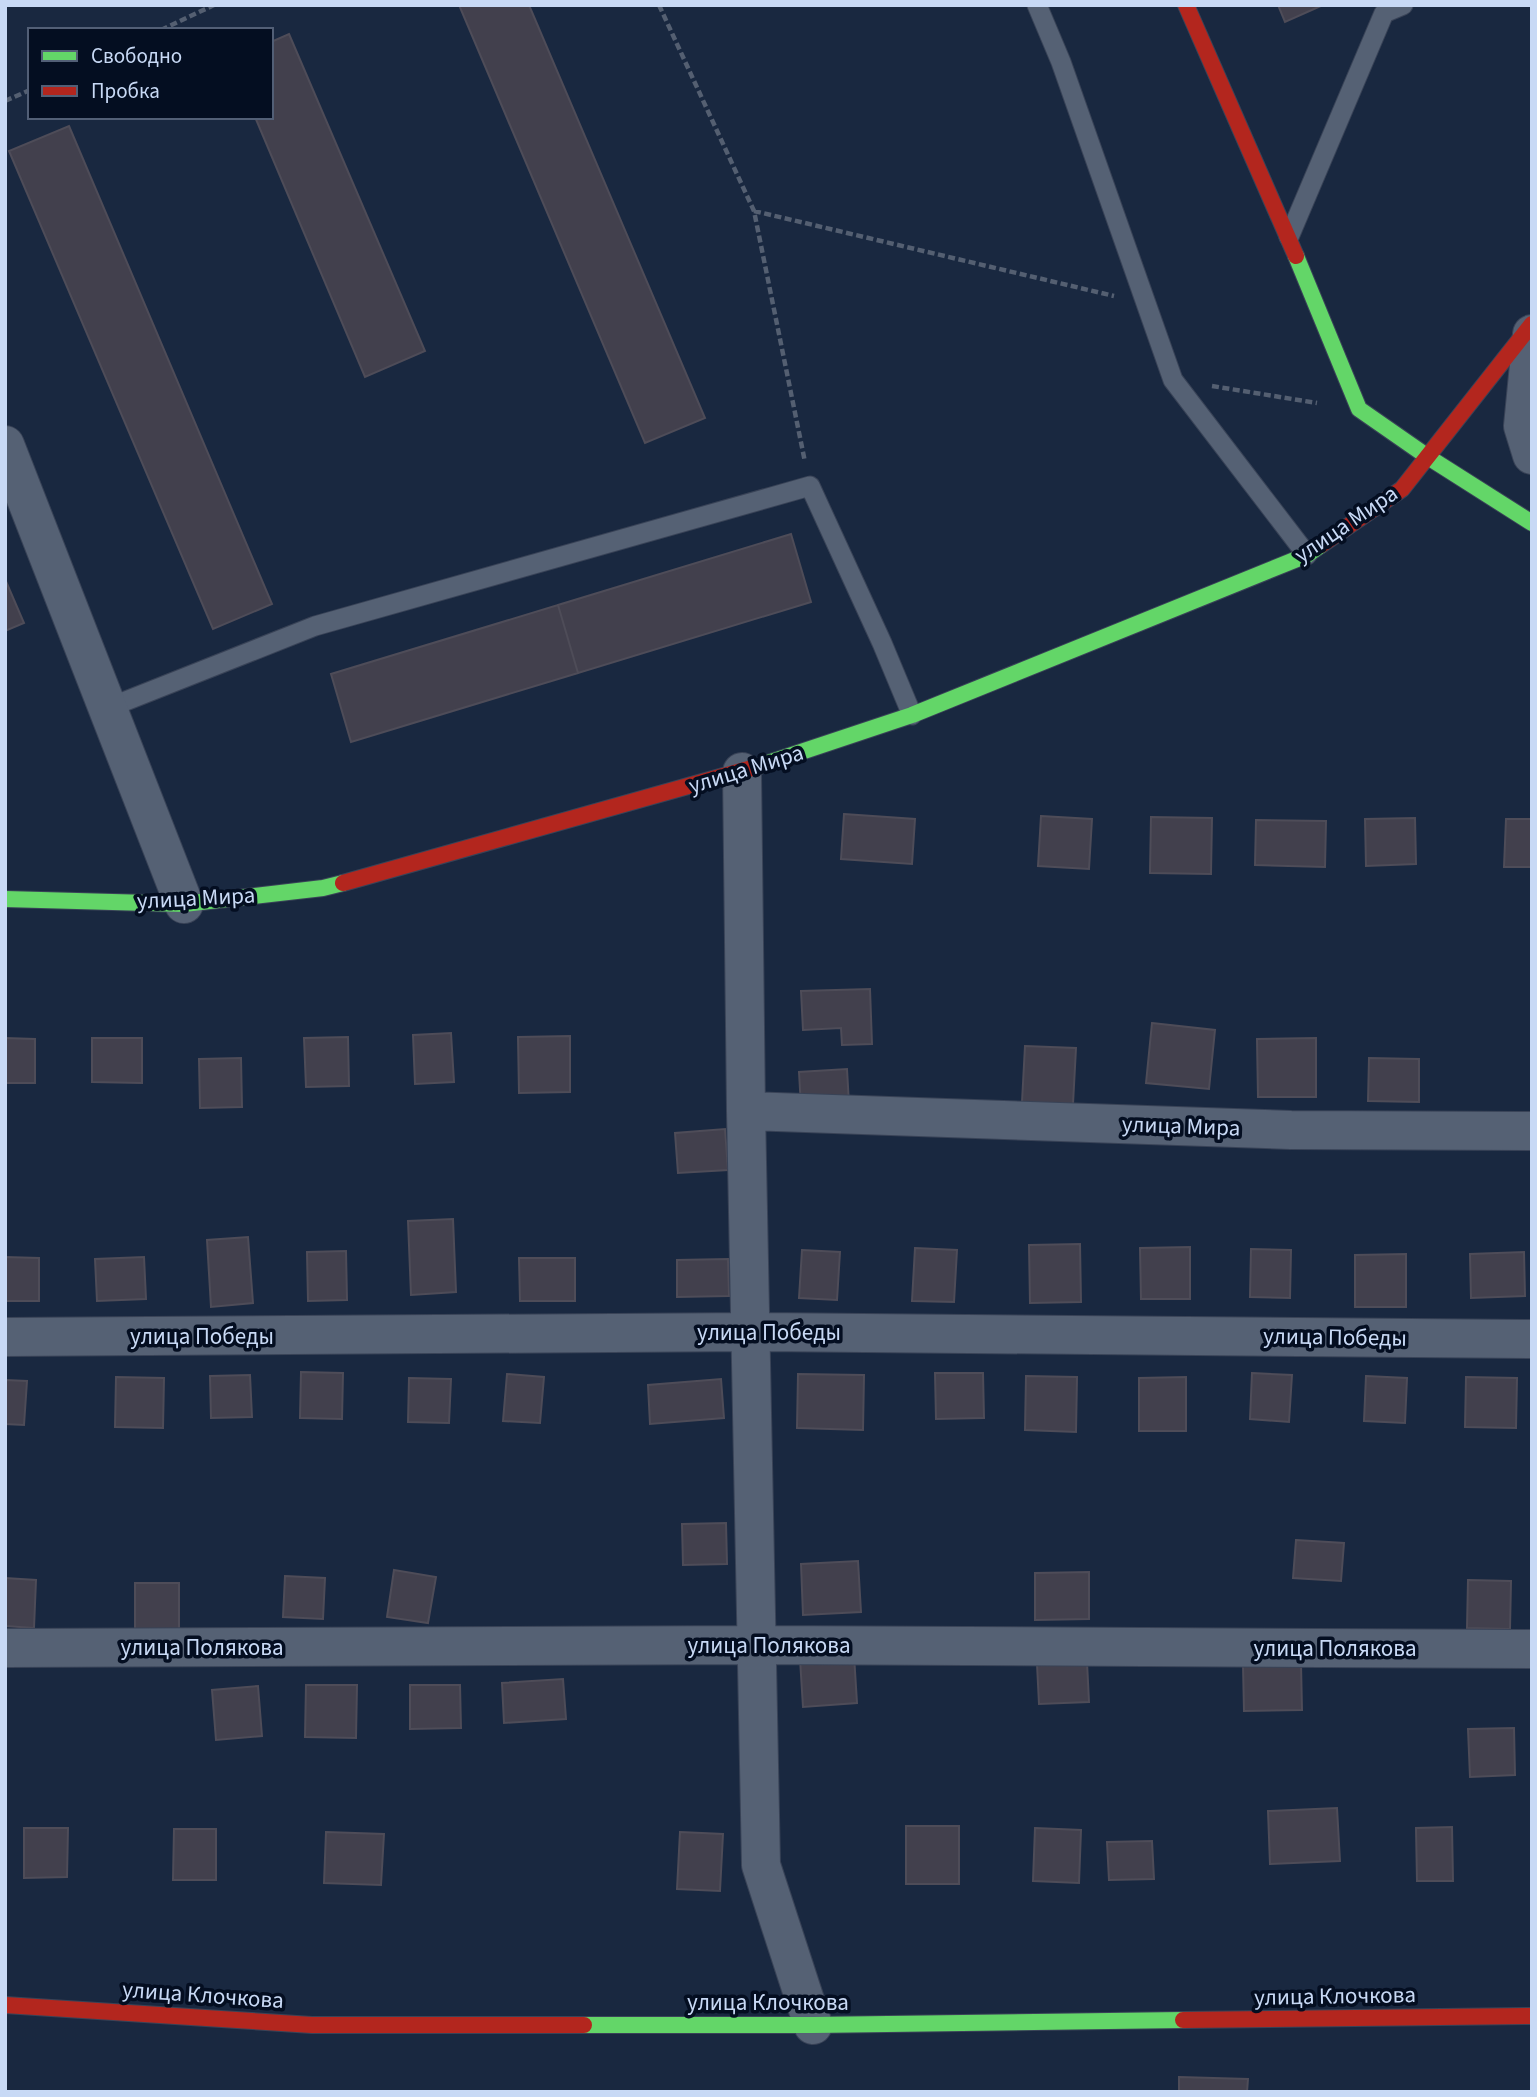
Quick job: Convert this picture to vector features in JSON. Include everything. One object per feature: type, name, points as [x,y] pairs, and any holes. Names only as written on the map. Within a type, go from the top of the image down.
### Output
[{"type":"street","points":[[1186,5],[1289,238],[1359,409],[1428,457],[1532,523]]},
{"type":"street","name":"улица Мира","points":[[5,899],[184,904],[323,888],[743,772],[912,715],[1307,555],[1402,489],[1532,324]]},
{"type":"street","points":[[1532,334],[1523,426],[1532,455]]},
{"type":"street","points":[[5,445],[184,904]]},
{"type":"street","points":[[743,772],[746,1111],[761,1865],[813,2025]]},
{"type":"street","name":"улица Мира","points":[[746,1111],[1291,1130],[1532,1131]]},
{"type":"street","name":"улица Победы","points":[[5,1338],[751,1332],[1532,1339]]},
{"type":"street","name":"улица Полякова","points":[[5,1648],[758,1645],[1532,1649]]},
{"type":"street","name":"улица Клочкова","points":[[5,2005],[312,2025],[813,2025],[1532,2016]]},
{"type":"lane","points":[[1037,5],[1061,62],[1173,380],[1307,555]]},
{"type":"lane","points":[[1289,238],[1384,13],[1403,5]]},
{"type":"lane","points":[[108,708],[315,626],[810,486],[912,715]]},
{"type":"path","points":[[165,28],[214,5]]},
{"type":"path","points":[[659,5],[754,211],[810,486]]},
{"type":"path","points":[[5,101],[28,91]]},
{"type":"path","points":[[754,211],[1146,304]]},
{"type":"path","points":[[1173,380],[1359,409]]},
{"type":"building","points":[[459,5],[529,5],[705,418],[645,443]]},
{"type":"building","points":[[1278,5],[1323,5],[1285,22]]},
{"type":"building","points":[[289,34],[425,351],[365,377],[256,119],[273,119],[273,41]]},
{"type":"building","points":[[69,126],[272,604],[213,629],[9,151]]},
{"type":"building","points":[[791,534],[811,602],[578,673],[558,605]]},
{"type":"building","points":[[5,579],[24,623],[5,631]]},
{"type":"building","points":[[558,605],[578,673],[351,742],[331,674]]},
{"type":"building","points":[[844,814],[915,819],[912,864],[841,859]]},
{"type":"building","points":[[1041,816],[1092,819],[1089,869],[1038,866]]},
{"type":"building","points":[[1151,817],[1212,818],[1211,874],[1150,873]]},
{"type":"building","points":[[1415,818],[1416,864],[1366,866],[1365,819]]},
{"type":"building","points":[[1506,819],[1532,819],[1532,867],[1504,867]]},
{"type":"building","points":[[1256,820],[1326,821],[1325,867],[1255,865]]},
{"type":"building","points":[[870,989],[872,1044],[842,1045],[841,1028],[803,1030],[801,991]]},
{"type":"building","points":[[1152,1023],[1215,1030],[1209,1089],[1146,1083]]},
{"type":"building","points":[[451,1033],[454,1082],[415,1084],[413,1035]]},
{"type":"building","points":[[570,1036],[570,1092],[519,1093],[518,1037]]},
{"type":"building","points":[[348,1037],[349,1086],[306,1087],[304,1038]]},
{"type":"building","points":[[5,1038],[35,1039],[35,1083],[5,1083]]},
{"type":"building","points":[[92,1038],[142,1038],[142,1083],[92,1082]]},
{"type":"building","points":[[1316,1038],[1316,1097],[1258,1097],[1257,1039]]},
{"type":"building","points":[[1025,1046],[1076,1048],[1073,1104],[1022,1102]]},
{"type":"building","points":[[241,1058],[242,1107],[200,1108],[199,1059]]},
{"type":"building","points":[[1369,1058],[1419,1059],[1419,1102],[1368,1101]]},
{"type":"building","points":[[847,1069],[849,1104],[801,1107],[799,1072]]},
{"type":"building","points":[[725,1129],[728,1170],[678,1173],[675,1133]]},
{"type":"building","points":[[453,1219],[456,1292],[411,1295],[408,1221]]},
{"type":"building","points":[[248,1237],[253,1303],[211,1307],[207,1240]]},
{"type":"building","points":[[1080,1244],[1081,1302],[1030,1303],[1029,1245]]},
{"type":"building","points":[[1190,1247],[1190,1299],[1141,1299],[1140,1248]]},
{"type":"building","points":[[915,1248],[957,1250],[954,1302],[912,1301]]},
{"type":"building","points":[[1251,1249],[1291,1250],[1290,1298],[1250,1297]]},
{"type":"building","points":[[802,1250],[840,1252],[837,1300],[799,1298]]},
{"type":"building","points":[[346,1251],[347,1300],[308,1301],[307,1252]]},
{"type":"building","points":[[1524,1252],[1525,1296],[1471,1298],[1470,1254]]},
{"type":"building","points":[[1406,1254],[1406,1307],[1355,1307],[1355,1255]]},
{"type":"building","points":[[5,1257],[39,1258],[39,1301],[5,1301]]},
{"type":"building","points":[[144,1257],[146,1299],[97,1301],[95,1259]]},
{"type":"building","points":[[519,1258],[575,1258],[575,1301],[520,1301]]},
{"type":"building","points":[[728,1259],[729,1296],[677,1297],[677,1260]]},
{"type":"building","points":[[301,1372],[343,1373],[342,1419],[300,1418]]},
{"type":"building","points":[[935,1373],[983,1373],[984,1418],[936,1419]]},
{"type":"building","points":[[1252,1373],[1292,1375],[1289,1422],[1250,1419]]},
{"type":"building","points":[[507,1374],[544,1377],[540,1423],[503,1421]]},
{"type":"building","points":[[798,1374],[864,1375],[863,1430],[797,1428]]},
{"type":"building","points":[[250,1375],[252,1417],[211,1418],[210,1376]]},
{"type":"building","points":[[1026,1376],[1077,1377],[1076,1432],[1025,1430]]},
{"type":"building","points":[[1366,1376],[1407,1378],[1405,1423],[1364,1421]]},
{"type":"building","points":[[116,1377],[164,1378],[163,1428],[115,1427]]},
{"type":"building","points":[[1186,1377],[1186,1431],[1139,1431],[1139,1378]]},
{"type":"building","points":[[1466,1377],[1517,1378],[1516,1428],[1465,1427]]},
{"type":"building","points":[[409,1378],[451,1379],[449,1423],[408,1422]]},
{"type":"building","points":[[721,1379],[724,1418],[650,1424],[648,1385]]},
{"type":"building","points":[[5,1380],[27,1381],[24,1425],[5,1424]]},
{"type":"building","points":[[726,1523],[727,1564],[683,1565],[682,1524]]},
{"type":"building","points":[[1296,1540],[1344,1543],[1341,1581],[1293,1578]]},
{"type":"building","points":[[858,1561],[861,1612],[803,1615],[801,1564]]},
{"type":"building","points":[[394,1570],[436,1577],[428,1623],[387,1617]]},
{"type":"building","points":[[1089,1572],[1089,1619],[1035,1620],[1035,1573]]},
{"type":"building","points":[[285,1576],[325,1578],[323,1619],[283,1617]]},
{"type":"building","points":[[5,1578],[36,1580],[34,1628],[5,1626]]},
{"type":"building","points":[[1468,1580],[1511,1581],[1510,1629],[1467,1628]]},
{"type":"building","points":[[135,1583],[179,1583],[179,1632],[135,1632]]},
{"type":"building","points":[[854,1655],[857,1703],[803,1707],[800,1659]]},
{"type":"building","points":[[1087,1662],[1089,1702],[1039,1704],[1037,1664]]},
{"type":"building","points":[[1301,1664],[1302,1710],[1244,1711],[1243,1665]]},
{"type":"building","points":[[563,1679],[566,1719],[504,1723],[502,1683]]},
{"type":"building","points":[[306,1685],[357,1685],[356,1738],[305,1737]]},
{"type":"building","points":[[410,1685],[460,1685],[461,1728],[410,1729]]},
{"type":"building","points":[[258,1686],[262,1736],[216,1740],[212,1690]]},
{"type":"building","points":[[1514,1728],[1515,1775],[1470,1777],[1468,1729]]},
{"type":"building","points":[[1337,1808],[1340,1861],[1270,1864],[1268,1811]]},
{"type":"building","points":[[906,1826],[959,1826],[959,1884],[906,1884]]},
{"type":"building","points":[[1452,1827],[1453,1881],[1417,1881],[1416,1828]]},
{"type":"building","points":[[24,1828],[68,1828],[67,1877],[24,1878]]},
{"type":"building","points":[[1035,1828],[1081,1830],[1079,1883],[1033,1881]]},
{"type":"building","points":[[174,1829],[216,1829],[216,1880],[173,1880]]},
{"type":"building","points":[[326,1832],[384,1834],[381,1885],[324,1883]]},
{"type":"building","points":[[680,1832],[723,1834],[720,1891],[677,1889]]},
{"type":"building","points":[[1152,1841],[1154,1879],[1109,1880],[1107,1842]]},
{"type":"building","points":[[1179,2077],[1248,2079],[1247,2092],[1179,2092]]},
{"type":"traffic: fast","points":[[1296,256],[1359,409],[1428,457],[1532,523]]},
{"type":"traffic: fast","points":[[759,766],[912,715],[1307,555],[1321,545]]},
{"type":"traffic: fast","points":[[5,899],[184,904],[323,888],[343,883]]},
{"type":"traffic: fast","points":[[584,2025],[1183,2020]]},
{"type":"traffic: jam","points":[[1186,5],[1296,256]]},
{"type":"traffic: jam","points":[[1321,545],[1402,489],[1532,324]]},
{"type":"traffic: jam","points":[[343,883],[759,766]]},
{"type":"traffic: jam","points":[[5,2005],[312,2025],[584,2025]]},
{"type":"traffic: jam","points":[[1183,2020],[1532,2016]]}]
